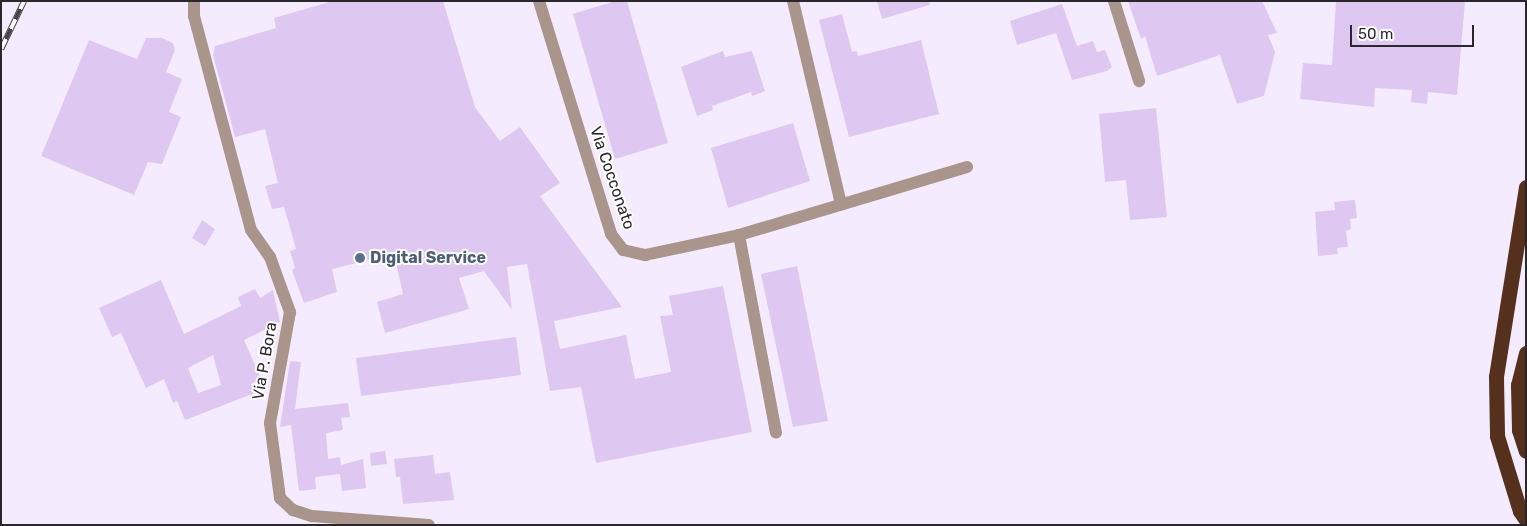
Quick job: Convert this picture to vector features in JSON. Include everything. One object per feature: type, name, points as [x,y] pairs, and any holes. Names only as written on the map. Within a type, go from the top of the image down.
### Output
[{"type":"highway","points":[[1526,186],[1496,377],[1497,436],[1520,511],[1526,520]]},
{"type":"highway","points":[[1526,353],[1518,385],[1519,430],[1526,450]]},
{"type":"street","name":"Via P. Bora","points":[[194,1],[194,16],[251,230],[270,257],[290,312],[270,423],[280,498],[293,510],[312,516],[429,525]]},
{"type":"street","name":"Via Cocconato","points":[[540,1],[611,234],[623,250],[645,255],[739,235],[967,166]]},
{"type":"street","points":[[793,1],[841,204]]},
{"type":"street","points":[[1114,1],[1139,81]]},
{"type":"street","points":[[739,235],[776,433]]},
{"type":"building","points":[[333,1],[443,1],[475,107],[500,141],[520,127],[560,183],[540,196],[622,307],[554,321],[560,349],[626,335],[635,379],[671,372],[660,316],[673,315],[669,296],[723,286],[752,432],[596,463],[581,387],[550,391],[527,264],[507,267],[512,310],[484,271],[459,278],[469,309],[385,333],[377,302],[403,294],[394,254],[332,269],[337,292],[304,303],[292,270],[295,268],[290,251],[296,249],[284,207],[272,209],[265,186],[278,183],[265,129],[235,137],[213,55],[215,46],[276,28],[274,18]]},
{"type":"building","points":[[615,1],[627,1],[668,143],[615,159],[573,14]]},
{"type":"building","points":[[877,1],[929,1],[930,5],[882,19]]},
{"type":"building","points":[[1128,1],[1262,1],[1277,33],[1268,35],[1275,52],[1264,96],[1237,104],[1220,55],[1157,76],[1145,36],[1141,39]]},
{"type":"building","points":[[1336,1],[1465,1],[1457,95],[1428,92],[1427,104],[1411,102],[1412,90],[1375,88],[1374,107],[1300,99],[1303,63],[1332,65]]},
{"type":"building","points":[[1062,4],[1077,46],[1093,41],[1097,52],[1105,50],[1112,67],[1107,71],[1072,80],[1056,33],[1017,45],[1010,21]]},
{"type":"building","points":[[842,14],[852,52],[857,51],[858,56],[921,40],[939,114],[849,137],[819,20]]},
{"type":"building","points":[[146,38],[162,38],[173,43],[175,50],[166,72],[182,79],[169,112],[181,117],[162,164],[148,162],[134,195],[41,156],[89,40],[137,59]]},
{"type":"building","points":[[723,51],[725,57],[752,51],[765,91],[752,96],[751,92],[712,106],[713,110],[697,116],[681,67]]},
{"type":"building","points":[[1156,108],[1167,217],[1130,220],[1126,180],[1105,182],[1099,114]]},
{"type":"building","points":[[793,123],[810,181],[728,208],[711,148]]},
{"type":"building","points":[[1355,200],[1357,218],[1350,219],[1351,229],[1346,231],[1348,247],[1337,248],[1338,254],[1318,256],[1315,212],[1335,210],[1334,202]]},
{"type":"building","points":[[202,220],[215,229],[205,246],[192,238]]},
{"type":"building","points":[[797,266],[828,421],[793,427],[761,274]]},
{"type":"building","points":[[161,280],[184,334],[241,306],[238,297],[255,289],[260,298],[273,290],[280,322],[244,340],[261,379],[251,384],[255,393],[185,420],[177,401],[173,403],[164,379],[146,388],[121,333],[112,337],[99,308]],"holes":[[[213,355],[221,385],[198,393],[188,368]]]},
{"type":"building","points":[[516,337],[521,375],[361,396],[356,358]]},
{"type":"building","points":[[290,361],[301,362],[295,409],[348,403],[350,417],[341,418],[343,430],[326,433],[328,459],[340,457],[341,465],[363,459],[366,488],[342,491],[340,474],[315,477],[316,489],[299,491],[291,425],[280,427]]},
{"type":"building","points":[[385,451],[387,464],[371,466],[370,453]]},
{"type":"building","points":[[433,455],[435,474],[450,472],[454,500],[403,504],[400,477],[396,477],[394,459]]},
{"type":"railway","points":[[1,49],[24,1]]},
{"type":"place","name":"Digital Service","points":[[360,258]]}]
